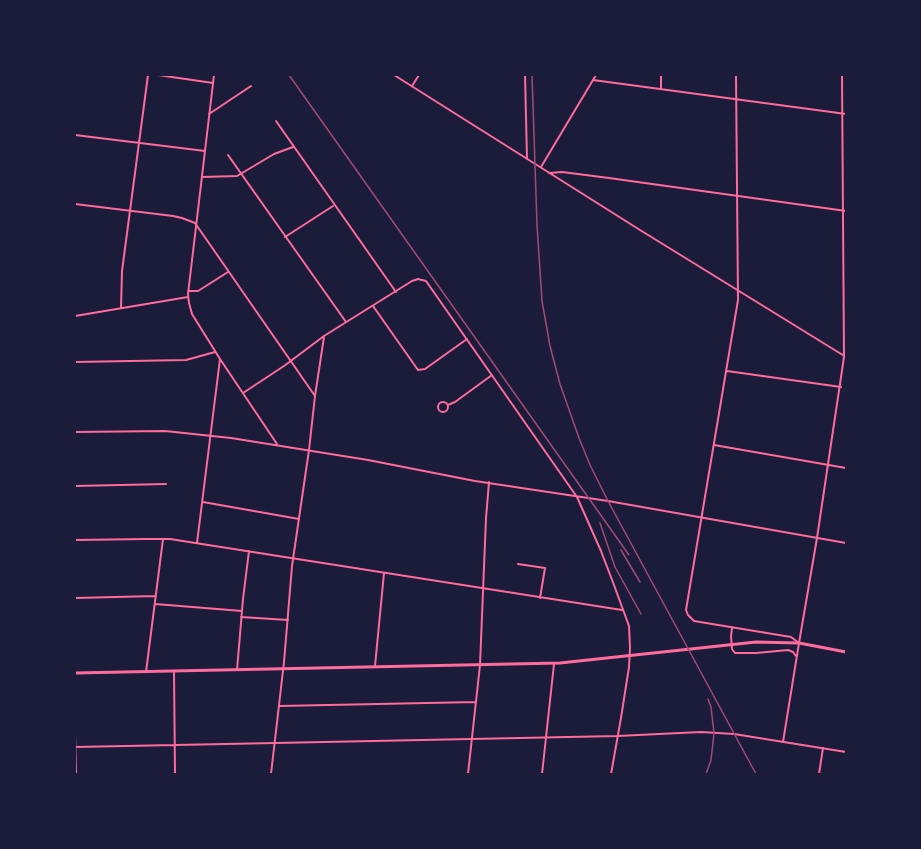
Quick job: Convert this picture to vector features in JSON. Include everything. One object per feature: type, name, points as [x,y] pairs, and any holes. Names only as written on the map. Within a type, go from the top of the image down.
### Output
[{"type":"main road","points":[[75,673],[554,664],[756,642],[799,643],[846,652]]},
{"type":"street","points":[[121,308],[121,279],[148,75]]},
{"type":"street","points":[[158,75],[213,84]]},
{"type":"street","points":[[214,75],[188,297],[192,314],[278,445]]},
{"type":"street","points":[[394,75],[845,357]]},
{"type":"street","points":[[412,86],[419,75]]},
{"type":"street","points":[[525,75],[527,159]]},
{"type":"street","points":[[541,167],[596,75]]},
{"type":"street","points":[[661,75],[661,89]]},
{"type":"street","points":[[736,75],[738,290],[736,317],[686,610],[694,621],[791,636],[799,643]]},
{"type":"street","points":[[783,742],[845,357],[842,75]]},
{"type":"street","points":[[593,80],[844,114]]},
{"type":"street","points":[[209,114],[251,86]]},
{"type":"street","points":[[276,121],[396,292]]},
{"type":"street","points":[[75,135],[205,151]]},
{"type":"street","points":[[202,177],[237,176],[274,154],[293,147]]},
{"type":"street","points":[[228,155],[347,323]]},
{"type":"street","points":[[549,173],[562,172],[845,211]]},
{"type":"street","points":[[75,204],[182,218],[196,225],[315,396]]},
{"type":"street","points":[[285,237],[334,205]]},
{"type":"street","points":[[189,291],[198,291],[229,272]]},
{"type":"street","points":[[243,393],[324,336],[416,280],[423,280],[577,496],[601,551],[628,626],[630,648],[611,774]]},
{"type":"street","points":[[75,316],[188,297]]},
{"type":"street","points":[[373,306],[418,370],[425,369],[467,339]]},
{"type":"street","points":[[272,774],[293,558],[324,336]]},
{"type":"street","points":[[75,362],[186,360],[216,352]]},
{"type":"street","points":[[197,543],[220,359]]},
{"type":"street","points":[[727,371],[841,387]]},
{"type":"street","points":[[448,405],[492,375]]},
{"type":"street","points":[[75,432],[165,431],[211,435],[846,543]]},
{"type":"street","points":[[714,445],[846,468]]},
{"type":"street","points":[[468,774],[480,665],[489,482]]},
{"type":"street","points":[[75,486],[166,484]]},
{"type":"street","points":[[202,502],[299,519]]},
{"type":"street","points":[[75,540],[163,539],[197,543],[623,610]]},
{"type":"street","points":[[146,672],[163,539]]},
{"type":"street","points":[[237,670],[249,551]]},
{"type":"street","points":[[518,564],[545,568],[540,598]]},
{"type":"street","points":[[375,667],[384,573]]},
{"type":"street","points":[[75,598],[156,596]]},
{"type":"street","points":[[155,604],[242,611]]},
{"type":"street","points":[[241,617],[288,620]]},
{"type":"street","points":[[732,628],[732,649],[735,653],[788,650],[796,657]]},
{"type":"street","points":[[542,774],[554,664]]},
{"type":"street","points":[[174,671],[175,774]]},
{"type":"street","points":[[279,706],[476,702]]},
{"type":"street","points":[[75,733],[76,774]]},
{"type":"street","points":[[75,747],[714,733],[846,752]]},
{"type":"street","points":[[819,774],[823,748]]},
{"type":"railway","points":[[289,75],[629,555]]},
{"type":"railway","points":[[532,75],[542,301],[560,384],[590,465],[608,501],[756,774]]},
{"type":"railway","points":[[600,523],[615,567],[641,614]]},
{"type":"railway","points":[[621,550],[640,582]]},
{"type":"railway","points":[[706,774],[711,760],[714,733],[708,699]]}]
